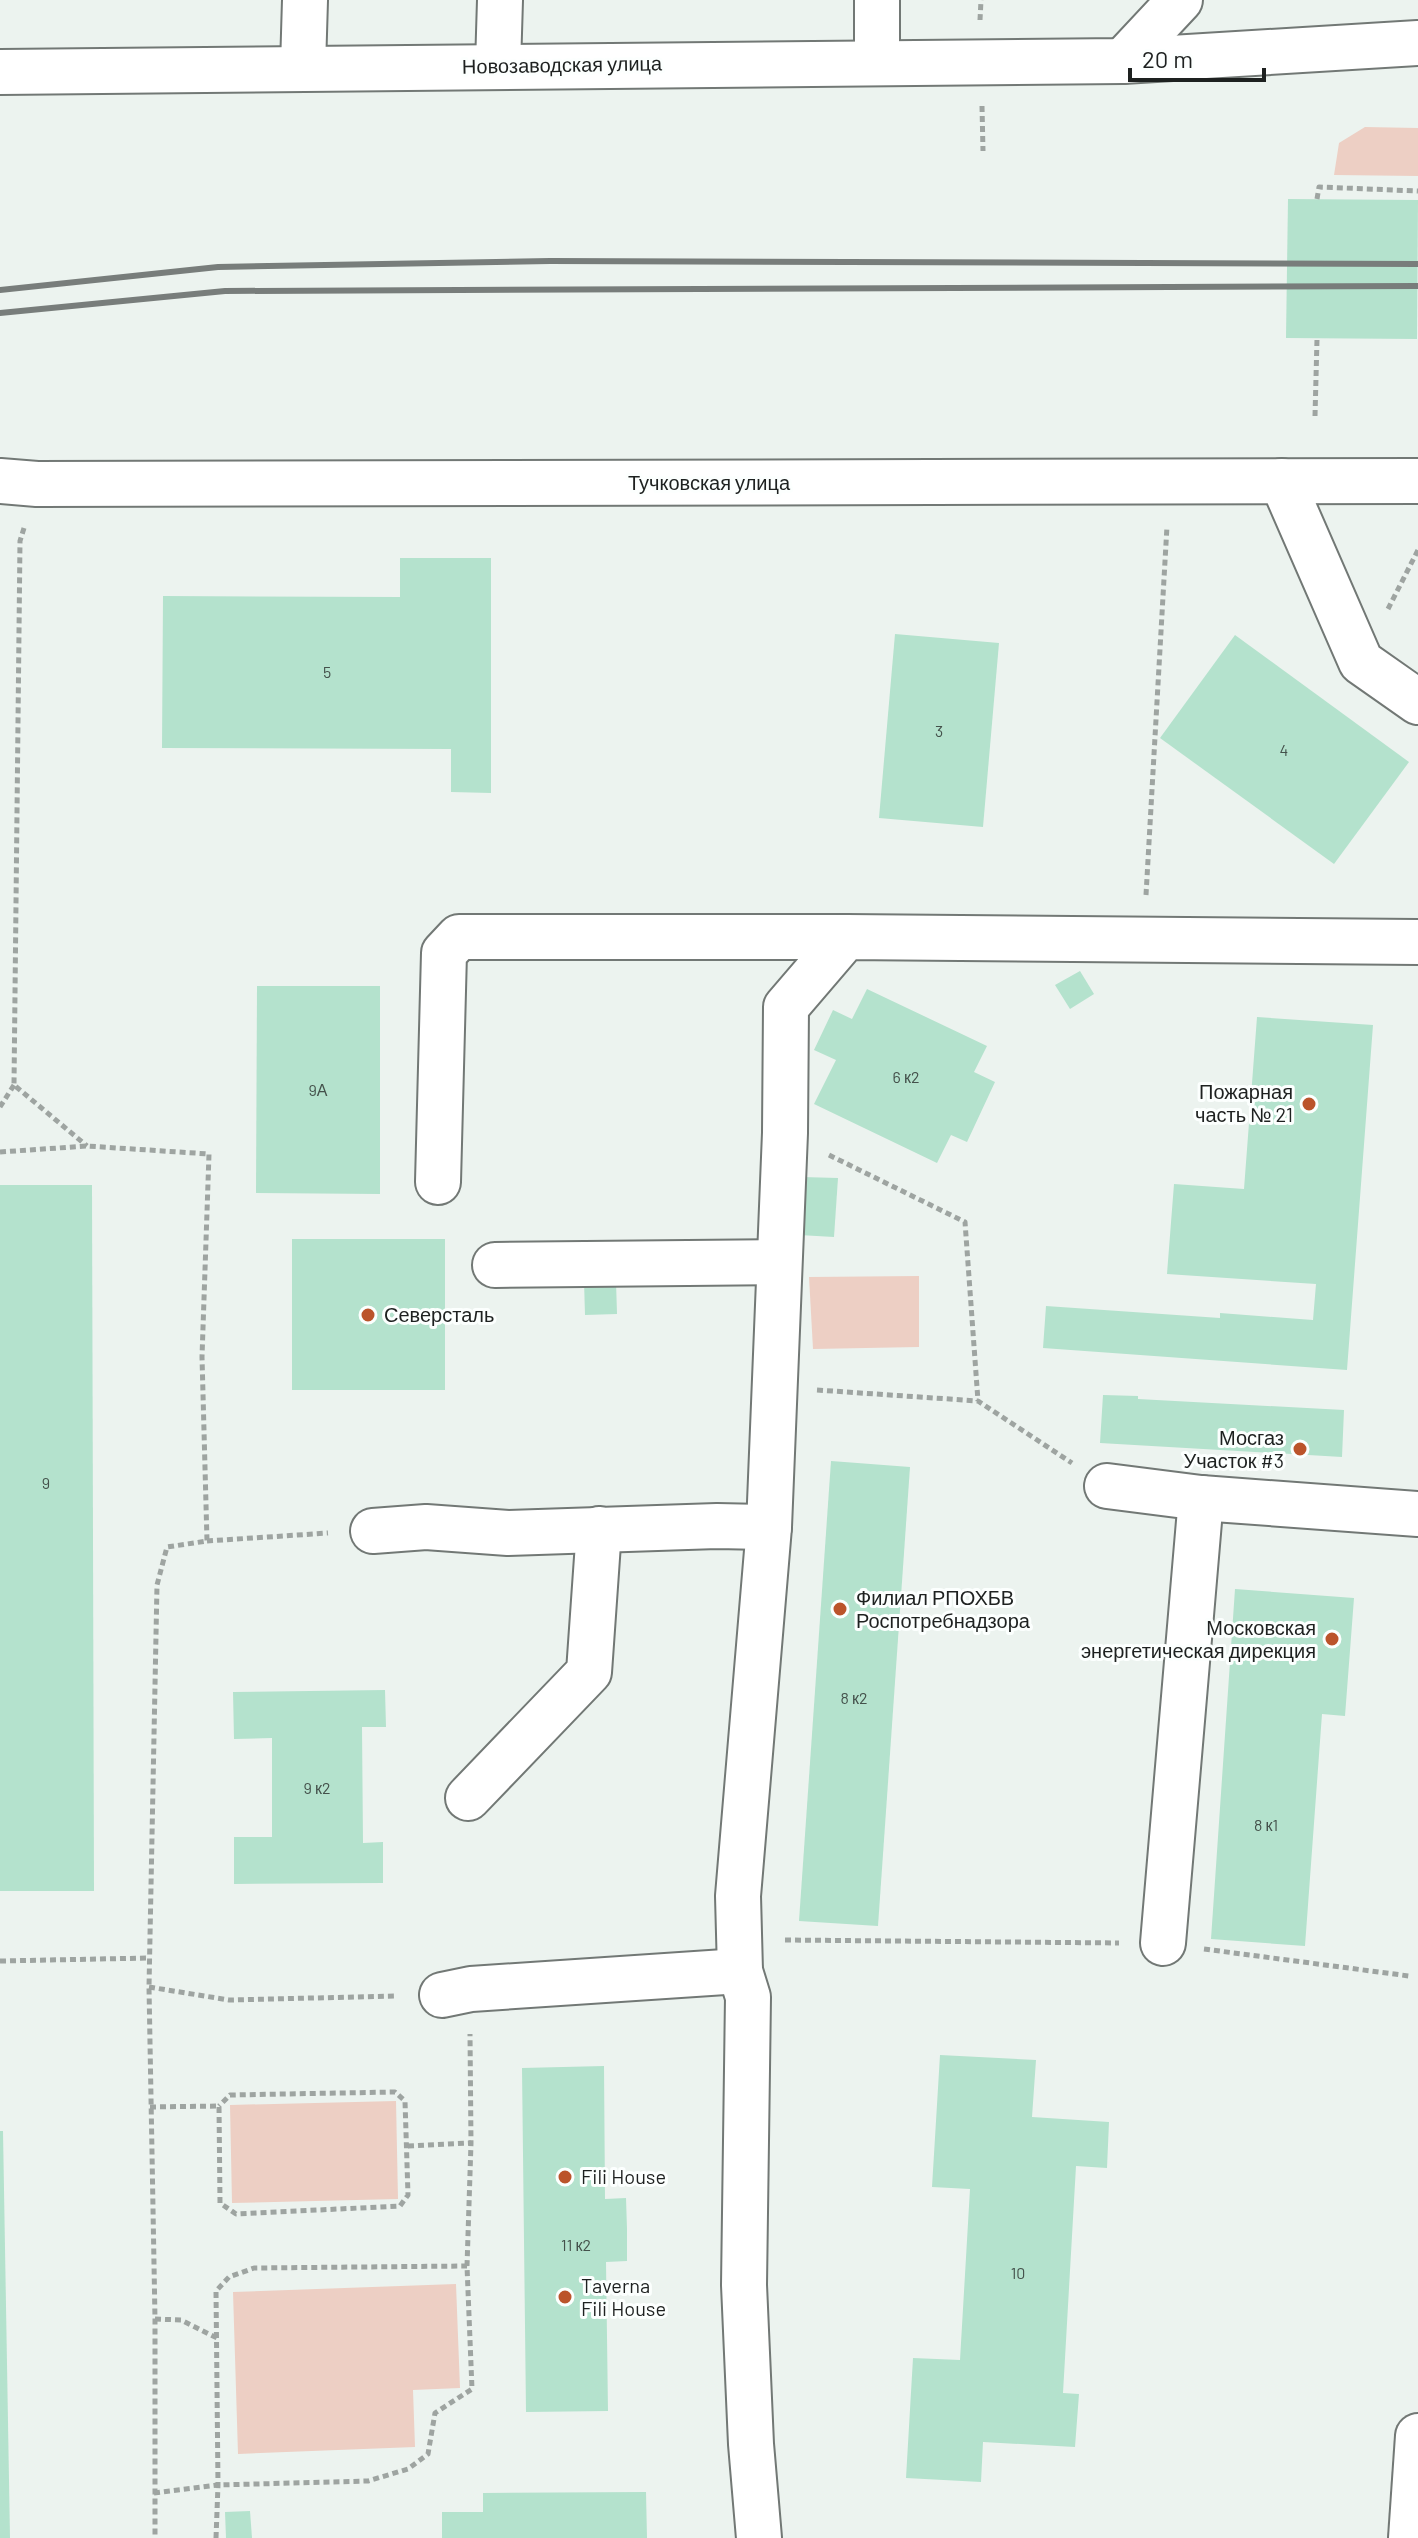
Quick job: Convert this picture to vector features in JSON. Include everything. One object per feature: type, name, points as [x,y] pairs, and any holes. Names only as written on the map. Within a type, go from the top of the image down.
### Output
[{"type":"street","points":[[303,67],[305,0]]},
{"type":"street","points":[[498,66],[500,0]]},
{"type":"street","points":[[877,0],[877,62]]},
{"type":"street","points":[[1123,61],[1180,0]]},
{"type":"street","name":"Новозаводская улица","points":[[0,72],[1123,61],[1418,43]]},
{"type":"street","points":[[1282,481],[1361,662],[1418,702]]},
{"type":"street","name":"Тучковская улица","points":[[18,483],[1418,481]]},
{"type":"street","points":[[438,1182],[444,953],[459,937],[1418,942]]},
{"type":"street","points":[[759,2538],[751,2444],[744,2285],[748,1997],[740,1955],[738,1896],[769,1527],[785,1133],[786,1007],[846,937]]},
{"type":"street","points":[[495,1265],[779,1262]]},
{"type":"street","points":[[1107,1486],[1201,1498],[1418,1514]]},
{"type":"street","points":[[1163,1943],[1201,1498]]},
{"type":"street","points":[[373,1531],[426,1527],[508,1533],[769,1527]]},
{"type":"street","points":[[468,1798],[589,1672],[599,1529]]},
{"type":"street","points":[[457,1992],[740,1955]]},
{"type":"street","points":[[1411,2538],[1418,2436]]},
{"type":"path","points":[[982,106],[983,151]]},
{"type":"path","points":[[1317,199],[1319,187],[1418,191]]},
{"type":"path","points":[[1315,416],[1317,339]]},
{"type":"path","points":[[0,1107],[14,1085],[18,483]]},
{"type":"path","points":[[1144,940],[1167,522]]},
{"type":"path","points":[[14,1085],[87,1146]]},
{"type":"path","points":[[785,1133],[965,1222],[978,1401]]},
{"type":"path","points":[[0,1152],[87,1146],[209,1154],[202,1357],[207,1541]]},
{"type":"path","points":[[776,1387],[978,1401],[1107,1486]]},
{"type":"path","points":[[155,2538],[149,1958],[157,1585],[167,1547],[207,1541],[373,1531]]},
{"type":"path","points":[[740,1955],[1163,1943],[1409,1976]]},
{"type":"path","points":[[0,1961],[149,1958]]},
{"type":"path","points":[[149,1987],[229,2000],[457,1992],[471,2143],[467,2266],[472,2389],[435,2413],[428,2454],[408,2469],[368,2481],[218,2485],[154,2493]]},
{"type":"path","points":[[150,2107],[219,2106],[230,2095],[395,2092],[405,2101],[408,2195],[400,2206],[236,2214],[220,2203],[219,2106]]},
{"type":"path","points":[[408,2146],[471,2143]]},
{"type":"path","points":[[216,2538],[216,2291],[229,2277],[254,2268],[467,2266]]},
{"type":"path","points":[[155,2319],[181,2320],[217,2338]]},
{"type":"shaded area","points":[[1365,127],[1418,128],[1418,176],[1334,175],[1339,143]]},
{"type":"shaded area","points":[[919,1276],[919,1347],[813,1349],[809,1277]]},
{"type":"shaded area","points":[[396,2101],[398,2199],[232,2203],[230,2105]]},
{"type":"shaded area","points":[[456,2284],[460,2388],[413,2390],[415,2447],[238,2454],[233,2292]]},
{"type":"building","points":[[1288,199],[1418,200],[1417,339],[1286,338]]},
{"type":"building","points":[[400,558],[491,558],[491,793],[451,792],[451,749],[162,748],[163,596],[400,597]]},
{"type":"building","points":[[895,634],[999,643],[983,827],[879,818]]},
{"type":"building","points":[[1235,635],[1409,762],[1334,864],[1160,738]]},
{"type":"building","points":[[1080,971],[1094,994],[1070,1009],[1055,985]]},
{"type":"building","points":[[257,986],[380,986],[380,1194],[256,1193]]},
{"type":"building","points":[[867,989],[987,1046],[974,1072],[995,1082],[967,1142],[951,1135],[937,1163],[814,1104],[836,1060],[814,1050],[833,1010],[852,1019]]},
{"type":"building","name":"Пожарная часть № 21","points":[[1257,1017],[1373,1025],[1347,1370],[1043,1348],[1046,1306],[1220,1318],[1220,1313],[1313,1320],[1316,1284],[1167,1274],[1174,1184],[1244,1189]]},
{"type":"building","points":[[802,1177],[838,1178],[834,1237],[799,1235]]},
{"type":"building","points":[[0,1185],[92,1185],[94,1891],[0,1891]]},
{"type":"building","name":"Северсталь","points":[[292,1239],[445,1239],[445,1390],[292,1390]]},
{"type":"building","points":[[584,1281],[616,1281],[617,1314],[585,1315]]},
{"type":"building","points":[[1103,1395],[1344,1410],[1342,1457],[1100,1443]]},
{"type":"building","points":[[831,1461],[910,1467],[878,1926],[799,1921]]},
{"type":"building","points":[[1235,1589],[1354,1598],[1345,1716],[1322,1714],[1305,1946],[1211,1939]]},
{"type":"building","points":[[385,1690],[386,1727],[362,1727],[363,1843],[383,1842],[383,1883],[234,1884],[234,1837],[272,1837],[272,1738],[234,1739],[233,1692]]},
{"type":"building","points":[[940,2055],[1036,2060],[1032,2117],[1109,2122],[1107,2168],[1076,2166],[1063,2393],[1079,2394],[1075,2447],[983,2442],[981,2482],[906,2478],[913,2358],[960,2360],[970,2189],[932,2187]]},
{"type":"building","points":[[604,2066],[605,2199],[626,2198],[627,2229],[627,2261],[606,2262],[608,2411],[526,2412],[522,2068]]},
{"type":"building","points":[[0,2131],[3,2131],[10,2538],[0,2538]]},
{"type":"building","points":[[646,2492],[647,2538],[442,2538],[442,2512],[483,2512],[483,2493]]},
{"type":"building","points":[[250,2511],[252,2538],[226,2538],[225,2512]]},
{"type":"railway","points":[[0,290],[218,267],[550,261],[1418,264]]},
{"type":"railway","points":[[0,313],[225,291],[1418,286]]},
{"type":"place","name":"Пожарная часть № 21","points":[[1309,1104]]},
{"type":"place","name":"Северсталь","points":[[368,1315]]},
{"type":"place","name":"Мосгаз Участок #3","points":[[1300,1449]]},
{"type":"place","name":"Филиал РПОХБВ Роспотребнадзора","points":[[840,1609]]},
{"type":"place","name":"Московская энергетическая дирекция","points":[[1332,1639]]},
{"type":"place","name":"Fili House","points":[[565,2177]]},
{"type":"place","name":"Taverna Fili House","points":[[565,2297]]}]
